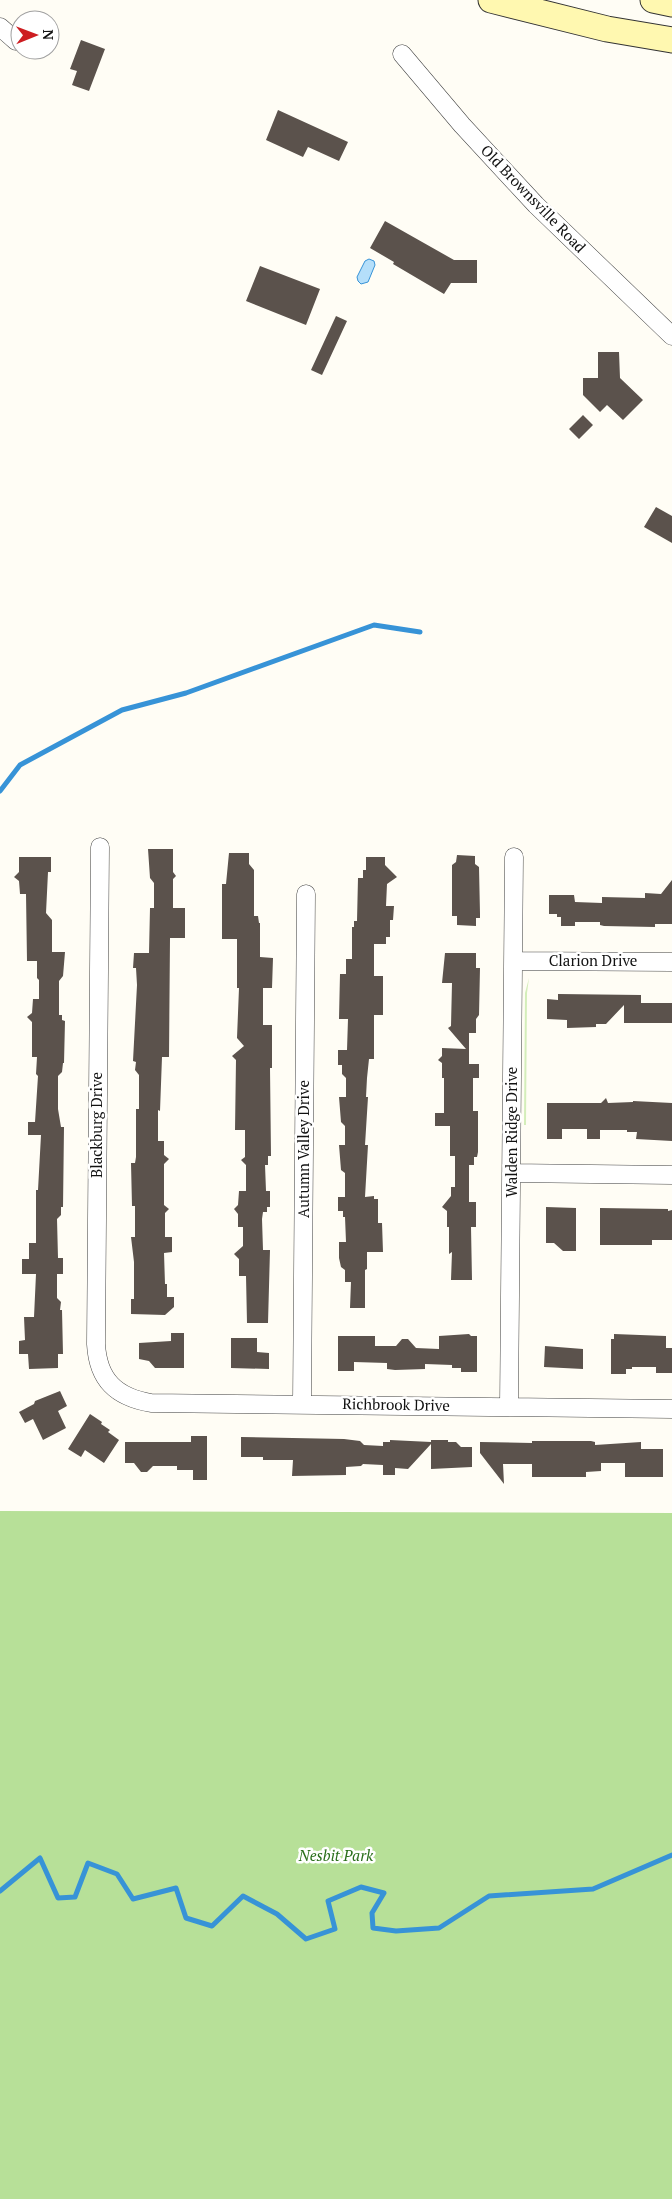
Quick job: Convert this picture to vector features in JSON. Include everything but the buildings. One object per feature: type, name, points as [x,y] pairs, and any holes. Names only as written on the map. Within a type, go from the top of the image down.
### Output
[{"type":"main road","points":[[491,0],[607,29],[672,40]]},
{"type":"main road","points":[[652,0],[672,4]]},
{"type":"street","points":[[0,27],[10,36]]},
{"type":"street","name":"Old Brownsville Road","points":[[402,54],[462,126],[536,205],[672,336]]},
{"type":"street","name":"Blackburg Drive","points":[[100,847],[96,1344],[100,1370],[109,1383],[121,1393]]},
{"type":"street","name":"Walden Ridge Drive","points":[[509,1406],[514,857]]},
{"type":"street","name":"Autumn Valley Drive","points":[[302,1404],[306,894]]},
{"type":"street","name":"Clarion Drive","points":[[514,961],[672,962]]},
{"type":"street","points":[[511,1172],[672,1175]]},
{"type":"street","name":"Richbrook Drive","points":[[121,1393],[151,1403],[672,1409]]},
{"type":"green space","points":[[529,978],[527,993],[526,1125],[524,1125],[525,993]]},
{"type":"green space","name":"Nesbit Park","points":[[0,1511],[672,1513],[672,2199],[0,2199]]},
{"type":"water","points":[[369,259],[374,261],[375,265],[368,282],[361,284],[357,277],[365,261]]},
{"type":"waterway","points":[[0,791],[20,765],[122,710],[186,693],[374,625],[420,632]]},
{"type":"waterway","points":[[0,1891],[40,1858],[58,1898],[75,1897],[88,1863],[117,1874],[133,1899],[176,1888],[186,1918],[212,1926],[243,1896],[277,1914],[306,1939],[335,1929],[328,1901],[361,1887],[384,1893],[372,1913],[373,1928],[396,1931],[439,1928],[489,1896],[593,1889],[672,1855]]}]
